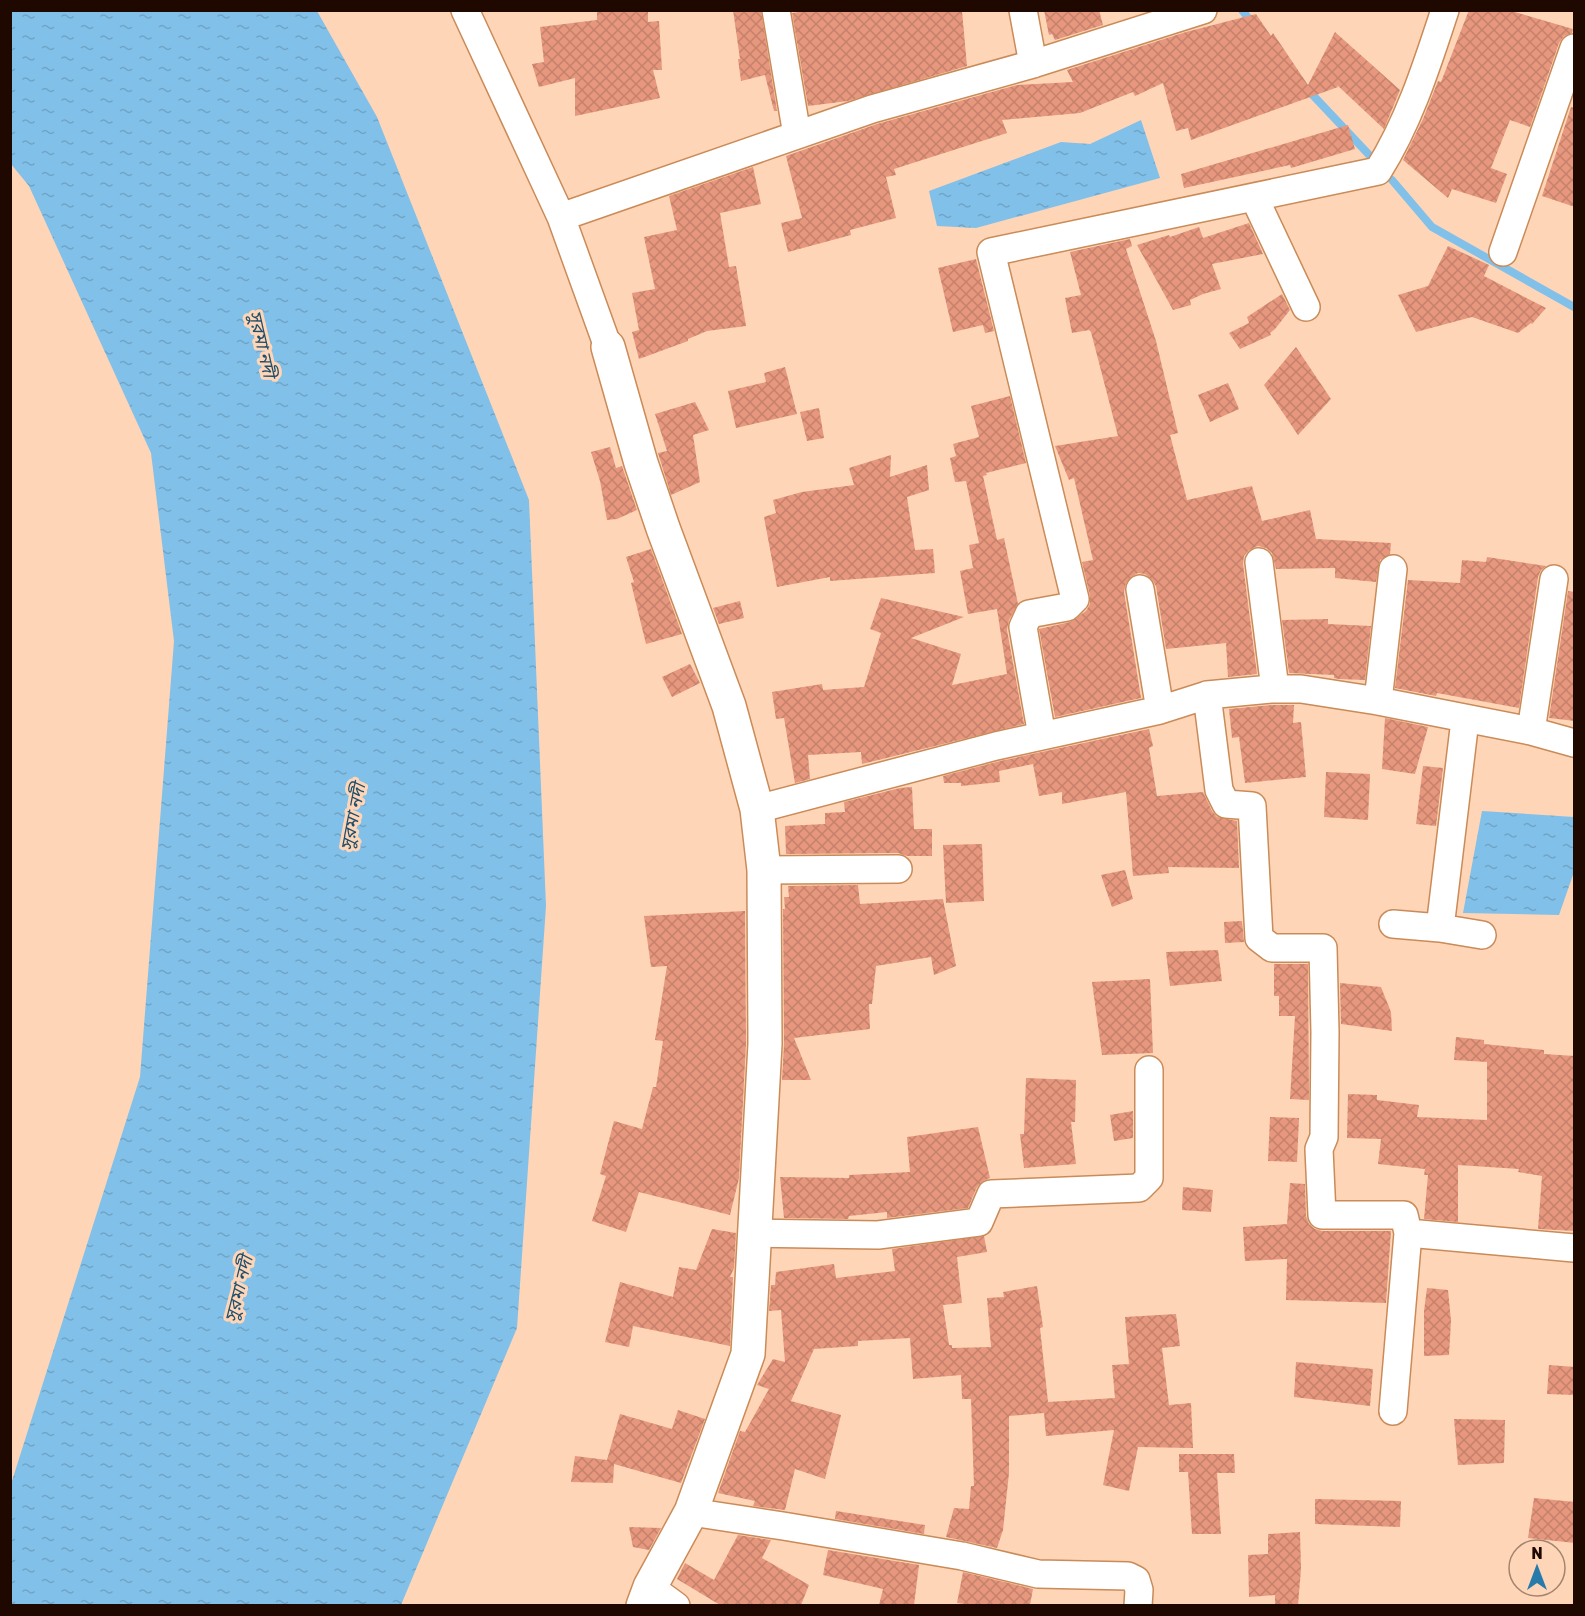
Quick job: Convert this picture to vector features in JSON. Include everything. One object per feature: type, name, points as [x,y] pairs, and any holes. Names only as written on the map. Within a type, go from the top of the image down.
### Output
[{"type":"street","points":[[465,10],[561,217],[608,347],[644,474],[729,706],[757,808],[764,870],[765,1044],[748,1354],[691,1512],[656,1599]]},
{"type":"street","points":[[776,10],[797,135]]},
{"type":"street","points":[[1023,10],[1033,64]]},
{"type":"street","points":[[561,217],[872,110],[1033,64],[1203,10]]},
{"type":"street","points":[[1041,736],[1023,627],[1029,614],[1066,607],[1075,599],[991,252],[1378,171],[1387,157],[1420,84],[1445,10]]},
{"type":"street","points":[[1503,252],[1575,48]]},
{"type":"street","points":[[1254,197],[1306,306]]},
{"type":"street","points":[[1259,562],[1275,689]]},
{"type":"street","points":[[1378,701],[1393,569]]},
{"type":"street","points":[[1531,731],[1554,579]]},
{"type":"street","points":[[1140,589],[1160,710]]},
{"type":"street","points":[[757,808],[1041,736],[1160,710],[1208,696],[1275,689],[1301,689],[1378,701],[1465,720],[1531,731],[1575,743]]},
{"type":"street","points":[[1208,696],[1219,790],[1226,804],[1252,806],[1259,938],[1272,948],[1323,948],[1324,1137],[1318,1149],[1322,1215],[1404,1215],[1408,1233],[1393,1411]]},
{"type":"street","points":[[1440,928],[1465,720]]},
{"type":"street","points":[[764,870],[898,869]]},
{"type":"street","points":[[1393,924],[1482,935]]},
{"type":"street","points":[[754,1233],[878,1235],[979,1222],[991,1194],[1139,1188],[1149,1178],[1149,1070]]},
{"type":"street","points":[[1408,1233],[1575,1248]]},
{"type":"street","points":[[691,1512],[962,1556],[1038,1574],[1128,1576],[1136,1580],[1139,1590],[1138,1605]]},
{"type":"water","name":"সুরমা নদী","points":[[11,10],[317,11],[377,117],[529,500],[546,906],[517,1328],[401,1605],[11,1605],[11,1484],[140,1077],[174,641],[151,453],[29,186],[11,164]]},
{"type":"water","points":[[1141,120],[1160,178],[976,228],[937,226],[929,191],[1061,142],[1090,144]]},
{"type":"water","points":[[1482,811],[1574,817],[1574,872],[1559,915],[1463,913]]},
{"type":"building","points":[[597,10],[648,10],[648,22],[659,21],[662,70],[653,70],[660,98],[575,116],[575,78],[539,87],[532,64],[544,62],[540,27],[597,20]]},
{"type":"building","points":[[733,10],[761,10],[777,111],[774,111],[765,75],[741,81]]},
{"type":"building","points":[[812,10],[962,11],[967,66],[848,101],[808,106],[792,13]]},
{"type":"building","points":[[1044,10],[1099,10],[1103,25],[1055,40],[1052,34],[1049,35]]},
{"type":"building","points":[[1469,10],[1508,10],[1573,29],[1572,33],[1564,36],[1559,43],[1530,127],[1510,120],[1491,168],[1507,174],[1496,203],[1452,189],[1448,198],[1403,160],[1438,81],[1441,82]]},
{"type":"building","points":[[1256,14],[1271,36],[1273,33],[1308,85],[1335,32],[1400,90],[1384,129],[1337,85],[1338,87],[1191,140],[1188,128],[1176,131],[1163,83],[1135,96],[1133,92],[1080,113],[1002,120],[1007,133],[894,169],[896,175],[886,177],[896,218],[850,230],[851,235],[788,252],[781,223],[802,218],[786,156],[877,124],[1017,85],[1073,82],[1067,70],[1186,32]]},
{"type":"building","points":[[1571,107],[1575,108],[1575,207],[1542,196]]},
{"type":"building","points":[[1348,125],[1355,149],[1291,168],[1290,165],[1184,188],[1181,174]]},
{"type":"building","points":[[753,167],[761,204],[720,213],[729,267],[736,266],[746,326],[707,331],[688,341],[639,359],[632,332],[639,330],[632,293],[655,289],[644,237],[677,230],[669,196]]},
{"type":"building","points":[[1249,223],[1263,254],[1212,264],[1221,289],[1190,300],[1191,305],[1173,310],[1137,245],[1199,227],[1203,238]]},
{"type":"building","points":[[1130,239],[1132,246],[1126,249],[1156,341],[1178,433],[1170,435],[1187,500],[1252,486],[1262,521],[1310,510],[1316,539],[1391,543],[1390,554],[1380,560],[1376,582],[1335,578],[1335,568],[1276,569],[1272,553],[1266,548],[1258,546],[1249,550],[1244,556],[1243,564],[1257,674],[1228,677],[1226,643],[1166,649],[1156,586],[1145,574],[1138,573],[1126,583],[1124,592],[1141,698],[1055,717],[1039,629],[1070,622],[1086,611],[1090,604],[1090,596],[1082,562],[1093,560],[1074,478],[1069,480],[1055,446],[1118,436],[1091,332],[1089,330],[1072,333],[1065,298],[1081,295],[1070,252]]},
{"type":"building","points":[[1448,246],[1489,265],[1484,276],[1546,308],[1532,324],[1518,333],[1472,317],[1416,332],[1398,295],[1428,286]]},
{"type":"building","points":[[976,259],[994,331],[985,333],[983,325],[953,332],[938,268]]},
{"type":"building","points":[[1282,294],[1290,310],[1270,333],[1271,335],[1240,349],[1229,333],[1249,323],[1247,317]]},
{"type":"building","points":[[1296,347],[1331,399],[1298,435],[1264,385]]},
{"type":"building","points":[[785,367],[797,414],[736,428],[728,391],[766,382],[764,373]]},
{"type":"building","points":[[1228,383],[1239,409],[1210,422],[1198,395]]},
{"type":"building","points":[[1010,396],[1026,463],[986,473],[987,475],[983,476],[997,540],[1004,538],[1018,604],[1009,620],[1007,630],[1024,724],[862,764],[861,752],[808,755],[810,779],[795,783],[784,718],[776,719],[772,692],[822,684],[823,690],[864,687],[881,633],[870,629],[881,598],[964,617],[911,638],[961,654],[952,685],[1007,674],[997,609],[968,614],[960,571],[973,568],[969,545],[979,543],[966,481],[955,482],[950,458],[956,456],[953,444],[979,437],[971,406]]},
{"type":"building","points":[[695,402],[709,430],[693,435],[700,482],[671,495],[658,453],[667,451],[655,414]]},
{"type":"building","points":[[819,408],[824,438],[807,441],[800,412]]},
{"type":"building","points":[[610,447],[616,468],[622,466],[637,510],[617,519],[607,520],[600,481],[591,452]]},
{"type":"building","points":[[891,455],[890,477],[927,465],[929,490],[907,497],[915,550],[933,549],[935,573],[830,581],[830,577],[777,587],[764,517],[776,513],[773,500],[802,492],[854,485],[849,468]]},
{"type":"building","points":[[651,549],[682,634],[646,644],[631,583],[634,582],[626,557]]},
{"type":"building","points":[[1487,557],[1546,566],[1538,577],[1519,708],[1395,688],[1408,580],[1460,583],[1462,560],[1486,562]]},
{"type":"building","points":[[1568,591],[1575,592],[1575,721],[1549,718]]},
{"type":"building","points":[[740,601],[744,618],[719,624],[713,608]]},
{"type":"building","points":[[1328,619],[1328,624],[1371,626],[1365,680],[1339,679],[1334,678],[1334,675],[1289,673],[1282,620]]},
{"type":"building","points":[[690,664],[700,683],[672,697],[662,677]]},
{"type":"building","points":[[1294,705],[1293,723],[1301,722],[1306,777],[1245,783],[1239,737],[1232,738],[1229,709]]},
{"type":"building","points":[[1385,718],[1428,727],[1415,774],[1382,769]]},
{"type":"building","points":[[1149,729],[1153,746],[1149,748],[1157,796],[1203,792],[1217,817],[1237,821],[1239,868],[1168,867],[1169,873],[1133,876],[1126,792],[1062,804],[1062,792],[1039,796],[1033,764],[999,771],[1000,782],[961,786],[961,783],[944,783],[943,776],[1000,761]]},
{"type":"building","points":[[1423,766],[1443,768],[1436,826],[1416,824]]},
{"type":"building","points":[[1326,772],[1370,774],[1368,820],[1324,817]]},
{"type":"building","points":[[912,787],[914,829],[932,829],[932,856],[907,856],[898,853],[786,854],[785,826],[825,824],[825,813],[845,812],[844,802]]},
{"type":"building","points":[[982,844],[984,901],[946,903],[943,845]]},
{"type":"building","points":[[1125,870],[1133,899],[1112,907],[1101,875]]},
{"type":"building","points":[[858,885],[860,904],[943,899],[956,966],[934,975],[931,957],[876,966],[872,1004],[869,1004],[870,1029],[794,1038],[811,1080],[782,1080],[783,909],[785,909],[784,897],[789,897],[788,886]]},
{"type":"building","points":[[745,911],[746,1044],[739,1178],[730,1215],[639,1192],[626,1232],[592,1221],[606,1176],[600,1174],[614,1121],[642,1129],[653,1087],[656,1087],[663,1041],[655,1040],[667,966],[651,967],[644,916]]},
{"type":"building","points":[[1242,921],[1244,942],[1225,943],[1224,922]]},
{"type":"building","points":[[1218,950],[1222,981],[1170,986],[1166,952]]},
{"type":"building","points":[[1274,964],[1308,964],[1309,1100],[1290,1099],[1295,1016],[1279,1016],[1279,996],[1274,996]]},
{"type":"building","points":[[1150,979],[1153,1053],[1102,1055],[1092,982]]},
{"type":"building","points":[[1340,983],[1381,987],[1391,1012],[1392,1031],[1341,1024]]},
{"type":"building","points":[[1456,1037],[1484,1040],[1484,1044],[1544,1050],[1544,1054],[1575,1056],[1575,1231],[1538,1229],[1542,1176],[1518,1172],[1519,1169],[1458,1165],[1458,1222],[1424,1219],[1428,1175],[1424,1175],[1425,1169],[1378,1164],[1381,1139],[1347,1138],[1348,1094],[1377,1095],[1377,1100],[1419,1105],[1417,1117],[1487,1120],[1487,1062],[1454,1060]]},
{"type":"building","points":[[1026,1078],[1076,1080],[1075,1122],[1071,1122],[1076,1164],[1024,1168],[1020,1134],[1024,1134]]},
{"type":"building","points":[[1133,1111],[1133,1138],[1114,1141],[1110,1115]]},
{"type":"building","points":[[1270,1117],[1299,1118],[1297,1162],[1268,1161]]},
{"type":"building","points":[[978,1127],[990,1178],[977,1187],[968,1208],[887,1218],[887,1212],[849,1216],[848,1219],[784,1218],[780,1177],[849,1178],[849,1175],[910,1172],[907,1137]]},
{"type":"building","points":[[1290,1183],[1305,1184],[1306,1216],[1309,1224],[1315,1229],[1322,1231],[1391,1231],[1386,1303],[1286,1300],[1287,1259],[1245,1261],[1243,1227],[1287,1224]]},
{"type":"building","points":[[1183,1187],[1213,1190],[1211,1212],[1182,1210]]},
{"type":"building","points":[[712,1229],[736,1233],[734,1268],[730,1277],[733,1277],[730,1346],[633,1326],[629,1347],[605,1342],[620,1282],[673,1297],[679,1267],[696,1270]]},
{"type":"building","points":[[984,1236],[987,1252],[957,1257],[962,1303],[943,1305],[949,1345],[952,1345],[952,1348],[991,1347],[987,1298],[1004,1297],[1003,1292],[1037,1286],[1043,1327],[1040,1328],[1048,1402],[1115,1398],[1112,1365],[1129,1364],[1125,1317],[1176,1314],[1180,1346],[1162,1348],[1169,1405],[1191,1403],[1193,1448],[1138,1447],[1129,1491],[1103,1485],[1114,1430],[1046,1436],[1044,1413],[1009,1416],[1009,1473],[1003,1530],[997,1548],[946,1537],[954,1508],[969,1509],[971,1486],[974,1486],[971,1399],[962,1399],[961,1375],[913,1379],[910,1338],[858,1341],[858,1346],[814,1349],[791,1401],[841,1415],[825,1479],[795,1469],[785,1510],[753,1506],[755,1501],[718,1493],[740,1431],[745,1432],[769,1389],[757,1385],[773,1359],[785,1362],[781,1310],[769,1311],[771,1285],[775,1285],[776,1272],[834,1264],[836,1278],[895,1271],[892,1249]]},
{"type":"building","points":[[1427,1288],[1448,1290],[1451,1321],[1449,1355],[1424,1356],[1424,1311]]},
{"type":"building","points":[[1296,1362],[1373,1369],[1370,1406],[1294,1397]]},
{"type":"building","points":[[1549,1365],[1575,1367],[1575,1395],[1547,1394]]},
{"type":"building","points":[[678,1410],[705,1419],[681,1483],[614,1464],[613,1483],[571,1482],[575,1456],[607,1460],[620,1414],[672,1429]]},
{"type":"building","points":[[1454,1419],[1505,1420],[1504,1463],[1458,1465]]},
{"type":"building","points":[[1179,1454],[1234,1454],[1235,1473],[1217,1473],[1221,1534],[1192,1534],[1188,1472],[1179,1472]]},
{"type":"building","points":[[1534,1498],[1575,1502],[1575,1543],[1567,1542],[1567,1538],[1528,1538]]},
{"type":"building","points":[[1315,1499],[1401,1501],[1400,1527],[1315,1524]]},
{"type":"building","points":[[836,1511],[925,1525],[924,1534],[835,1519]]},
{"type":"building","points":[[629,1527],[661,1528],[649,1550],[633,1547]]},
{"type":"building","points":[[1300,1532],[1301,1569],[1298,1605],[1275,1605],[1275,1595],[1249,1597],[1248,1555],[1268,1554],[1268,1534]]},
{"type":"building","points":[[738,1535],[771,1540],[762,1558],[809,1585],[801,1605],[720,1605],[677,1579],[685,1563],[714,1580]]},
{"type":"building","points":[[828,1550],[919,1565],[914,1605],[879,1605],[883,1589],[823,1575]]},
{"type":"building","points":[[963,1572],[1033,1589],[1030,1605],[957,1603]]},
{"type":"waterway","points":[[1242,10],[1252,23]]},
{"type":"waterway","points":[[1308,90],[1373,159]]},
{"type":"waterway","points":[[1392,180],[1432,227],[1574,307]]}]
